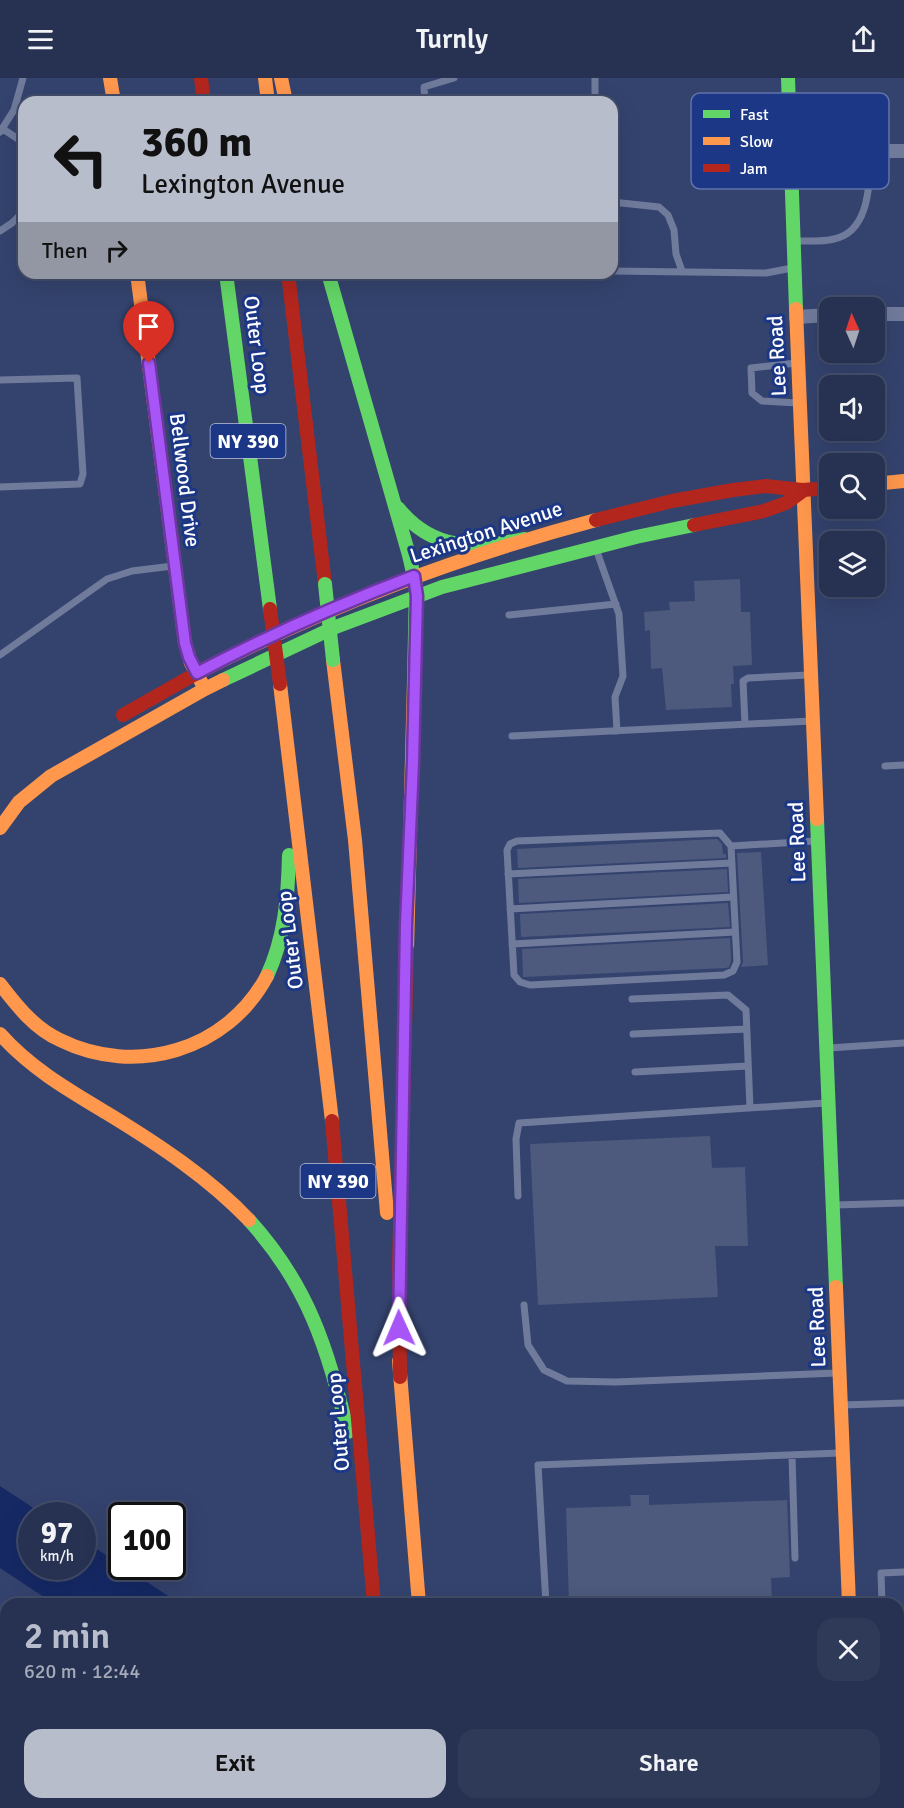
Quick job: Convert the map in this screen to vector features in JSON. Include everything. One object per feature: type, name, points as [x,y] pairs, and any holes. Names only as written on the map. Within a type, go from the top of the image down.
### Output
[{"type":"main road","points":[[110,78],[113,96]]},
{"type":"main road","points":[[201,78],[203,96]]},
{"type":"main road","points":[[265,78],[267,96]]},
{"type":"main road","points":[[281,78],[285,96]]},
{"type":"main road","name":"Lee Road","points":[[788,78],[789,93]]},
{"type":"main road","name":"Lee Road","points":[[792,189],[849,1598]]},
{"type":"main road","name":"Bellwood Drive","points":[[138,279],[185,643],[189,657],[205,689]]},
{"type":"main road","name":"Outer Loop","points":[[227,279],[290,759],[329,1092],[374,1598]]},
{"type":"main road","name":"Outer Loop","points":[[289,279],[360,891],[418,1598]]},
{"type":"main road","points":[[330,279],[393,498],[414,576],[417,596],[399,1248],[400,1377]]},
{"type":"main road","points":[[885,483],[904,481]]},
{"type":"main road","name":"Lexington Avenue","points":[[112,721],[197,673],[285,629],[414,576],[524,539],[630,512],[729,491],[771,486],[804,490],[819,489]]},
{"type":"main road","name":"Lexington Avenue","points":[[0,828],[19,802],[51,776],[205,689],[350,621],[457,583],[677,528],[764,511],[786,503],[804,490]]},
{"type":"main road","points":[[393,498],[409,522],[438,540],[458,544],[492,545],[524,539]]},
{"type":"main road","points":[[0,984],[21,1012],[54,1038],[78,1049],[111,1057],[141,1058],[173,1052],[209,1037],[229,1023],[261,986],[272,964],[281,935],[288,883],[290,759]]},
{"type":"main road","points":[[0,1034],[19,1054],[45,1075],[152,1141],[200,1175],[252,1222],[280,1258],[314,1317],[329,1358],[357,1476],[370,1551]]},
{"type":"street","points":[[885,314],[904,314]]},
{"type":"street","points":[[796,317],[819,316]]},
{"type":"lane","points":[[18,139],[2,130],[14,110],[23,78]]},
{"type":"lane","points":[[425,96],[424,87],[454,78]]},
{"type":"lane","points":[[595,78],[595,96]]},
{"type":"lane","points":[[794,241],[836,239],[855,229],[864,211],[868,189]]},
{"type":"lane","points":[[618,203],[659,207],[668,215],[674,230],[676,254],[682,271]]},
{"type":"lane","points":[[0,231],[18,217]]},
{"type":"lane","points":[[618,271],[766,273],[795,268]]},
{"type":"lane","points":[[798,363],[751,368],[752,393],[762,401],[800,403]]},
{"type":"lane","points":[[0,380],[77,378],[83,474],[80,484],[0,487]]},
{"type":"lane","points":[[596,547],[619,615],[623,676],[615,697],[617,731]]},
{"type":"lane","points":[[0,655],[108,579],[132,571],[175,566]]},
{"type":"lane","points":[[509,615],[615,604]]},
{"type":"lane","points":[[745,724],[743,681],[748,678],[812,674]]},
{"type":"lane","points":[[512,736],[813,720]]},
{"type":"lane","points":[[885,766],[904,765]]},
{"type":"lane","points":[[720,833],[731,846],[736,962],[733,971],[724,975],[530,985],[520,982],[514,975],[507,850],[510,844],[517,841],[720,833]]},
{"type":"lane","points":[[731,846],[818,841]]},
{"type":"lane","points":[[508,874],[732,863]]},
{"type":"lane","points":[[510,909],[733,897]]},
{"type":"lane","points":[[512,944],[735,932]]},
{"type":"lane","points":[[632,999],[728,995],[746,1010],[750,1108]]},
{"type":"lane","points":[[633,1034],[747,1029]]},
{"type":"lane","points":[[827,1049],[904,1043]]},
{"type":"lane","points":[[634,1072],[748,1066]]},
{"type":"lane","points":[[518,1196],[516,1139],[519,1123],[829,1103]]},
{"type":"lane","points":[[833,1205],[904,1203]]},
{"type":"lane","points":[[524,1305],[528,1345],[544,1370],[567,1382],[839,1373]]},
{"type":"lane","points":[[840,1405],[904,1403]]},
{"type":"lane","points":[[546,1598],[538,1465],[843,1453]]},
{"type":"lane","points":[[792,1455],[795,1558]]},
{"type":"lane","points":[[882,1598],[880,1573],[904,1572]]},
{"type":"water","points":[[0,1486],[24,1502],[18,1502],[18,1580],[0,1568]]},
{"type":"water","points":[[96,1549],[108,1556],[108,1580],[144,1580],[171,1598],[45,1598],[18,1580],[96,1580]]},
{"type":"building","points":[[740,579],[741,612],[750,612],[752,665],[733,666],[732,707],[666,710],[662,668],[651,669],[650,630],[645,631],[644,612],[670,610],[669,602],[695,601],[694,581]]},
{"type":"building","points":[[717,839],[722,844],[726,858],[518,868],[517,849]]},
{"type":"building","points":[[761,852],[768,965],[741,967],[743,962],[737,853]]},
{"type":"building","points":[[727,869],[728,892],[519,903],[518,879]]},
{"type":"building","points":[[728,903],[730,927],[521,937],[520,914]]},
{"type":"building","points":[[730,938],[731,961],[729,967],[726,968],[523,977],[522,949]]},
{"type":"building","points":[[710,1136],[712,1168],[745,1167],[748,1246],[715,1246],[718,1297],[538,1305],[530,1144]]},
{"type":"building","points":[[630,1495],[649,1495],[649,1505],[787,1500],[790,1577],[771,1578],[772,1598],[569,1598],[566,1508],[631,1506]]},
{"type":"traffic: fast","points":[[788,78],[789,93]]},
{"type":"traffic: fast","points":[[792,189],[796,309]]},
{"type":"traffic: fast","points":[[227,279],[270,609]]},
{"type":"traffic: fast","points":[[330,279],[416,586],[414,681]]},
{"type":"traffic: fast","points":[[398,508],[411,522],[425,532],[455,543],[471,545],[524,539]]},
{"type":"traffic: fast","points":[[223,680],[333,628],[442,587],[636,537],[694,525]]},
{"type":"traffic: fast","points":[[325,584],[333,660]]},
{"type":"traffic: fast","points":[[817,819],[836,1287]]},
{"type":"traffic: fast","points":[[267,976],[282,932],[288,886],[289,855]]},
{"type":"traffic: fast","points":[[249,1220],[287,1269],[313,1319],[332,1373],[348,1432]]},
{"type":"traffic: slow","points":[[110,78],[113,96]]},
{"type":"traffic: slow","points":[[265,78],[267,96]]},
{"type":"traffic: slow","points":[[281,78],[285,96]]},
{"type":"traffic: slow","points":[[138,279],[185,643],[191,663],[205,689],[223,680]]},
{"type":"traffic: slow","points":[[796,309],[817,819]]},
{"type":"traffic: slow","points":[[885,483],[904,481]]},
{"type":"traffic: slow","points":[[197,673],[295,626],[392,586],[442,567],[596,520]]},
{"type":"traffic: slow","points":[[333,660],[355,840],[387,1213]]},
{"type":"traffic: slow","points":[[407,949],[414,681]]},
{"type":"traffic: slow","points":[[280,684],[332,1121]]},
{"type":"traffic: slow","points":[[0,828],[19,802],[51,776],[205,689]]},
{"type":"traffic: slow","points":[[0,984],[34,1023],[60,1040],[89,1051],[118,1056],[148,1056],[177,1050],[204,1039],[228,1023],[250,1002],[267,976]]},
{"type":"traffic: slow","points":[[0,1034],[12,1047],[52,1079],[183,1163],[249,1220]]},
{"type":"traffic: slow","points":[[836,1287],[849,1598]]},
{"type":"traffic: slow","points":[[399,1361],[419,1598]]},
{"type":"traffic: jam","points":[[201,78],[203,96]]},
{"type":"traffic: jam","points":[[289,279],[325,584]]},
{"type":"traffic: jam","points":[[596,520],[672,501],[733,490],[766,486],[802,490],[819,489]]},
{"type":"traffic: jam","points":[[694,525],[764,511],[786,503],[804,490]]},
{"type":"traffic: jam","points":[[270,609],[280,684]]},
{"type":"traffic: jam","points":[[123,715],[197,673]]},
{"type":"traffic: jam","points":[[400,1377],[399,1265],[407,949]]},
{"type":"traffic: jam","points":[[332,1121],[373,1598]]},
{"type":"route","points":[[149,363],[185,643],[197,673],[285,629],[414,576],[417,596],[406,925],[399,1328]]}]
